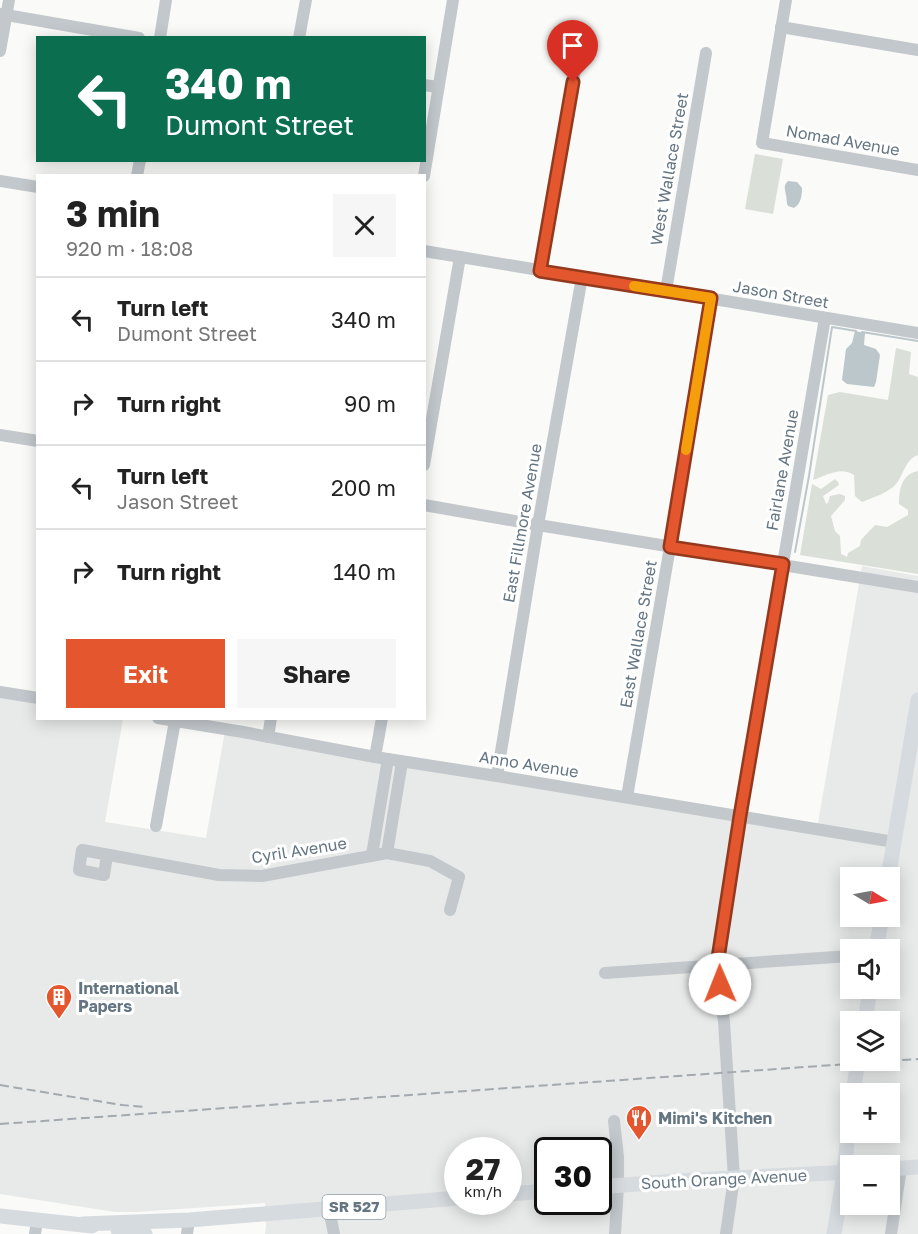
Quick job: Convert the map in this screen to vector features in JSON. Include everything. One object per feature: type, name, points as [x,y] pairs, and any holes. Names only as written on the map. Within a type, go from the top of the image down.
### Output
[{"type":"main road","points":[[890,867],[914,748],[918,700]]},
{"type":"main road","points":[[900,1168],[918,1167]]},
{"type":"main road","name":"South Orange Avenue","points":[[612,1186],[840,1172]]},
{"type":"main road","name":"SR 527","points":[[0,1216],[36,1227],[82,1224],[188,1227],[329,1209],[444,1199]]},
{"type":"main road","points":[[834,1234],[840,1205]]},
{"type":"main road","name":"SR 527","points":[[82,1224],[145,1234]]},
{"type":"street","points":[[0,51],[3,15],[9,0]]},
{"type":"street","points":[[160,36],[166,0]]},
{"type":"street","points":[[299,36],[306,0]]},
{"type":"street","points":[[424,174],[453,0]]},
{"type":"street","points":[[786,0],[781,27],[918,50]]},
{"type":"street","points":[[3,15],[127,36]]},
{"type":"street","name":"Nomad Avenue","points":[[781,27],[762,142],[918,170]]},
{"type":"street","points":[[540,271],[581,34]]},
{"type":"street","name":"West Wallace Street","points":[[666,291],[706,53]]},
{"type":"street","points":[[426,85],[438,87]]},
{"type":"street","points":[[0,181],[36,187]]},
{"type":"street","name":"Jason Street","points":[[426,251],[918,333]]},
{"type":"street","points":[[426,453],[460,257]]},
{"type":"street","name":"East Fillmore Avenue","points":[[497,776],[582,277]]},
{"type":"street","name":"East Wallace Street","points":[[627,797],[711,298]]},
{"type":"street","name":"Fairlane Avenue","points":[[726,1234],[734,1178],[724,1022],[717,965],[740,816],[825,318]]},
{"type":"street","points":[[0,435],[36,441]]},
{"type":"street","points":[[426,505],[918,587]]},
{"type":"street","points":[[0,692],[36,694]]},
{"type":"street","name":"Anno Avenue","points":[[169,720],[402,762],[894,842]]},
{"type":"street","points":[[268,737],[271,720]]},
{"type":"street","points":[[372,855],[384,778],[381,758],[382,720]]},
{"type":"street","points":[[156,826],[175,721]]},
{"type":"street","points":[[387,853],[402,762]]},
{"type":"street","points":[[384,778],[399,778]]},
{"type":"street","name":"Cyril Avenue","points":[[107,855],[219,875],[262,876],[387,853],[430,861],[459,878],[450,910]]},
{"type":"street","points":[[605,973],[840,957]]},
{"type":"street","points":[[615,1121],[618,1157],[615,1234]]},
{"type":"street","points":[[329,1209],[334,1234]]},
{"type":"street","points":[[891,1234],[892,1215]]},
{"type":"shaded area","points":[[755,154],[783,159],[773,214],[745,209]]},
{"type":"shaded area","points":[[788,181],[797,182],[802,188],[800,202],[794,208],[788,206],[787,203],[785,184]]},
{"type":"shaded area","points":[[855,331],[865,333],[864,345],[876,349],[880,355],[874,387],[847,384],[842,380],[846,349],[852,343]]},
{"type":"shaded area","points":[[896,348],[911,352],[909,374],[918,377],[918,455],[910,460],[899,480],[892,487],[862,502],[855,496],[854,475],[849,472],[834,472],[813,480],[828,395],[840,392],[888,400]]},
{"type":"shaded area","points":[[918,471],[918,574],[800,555],[812,484],[821,489],[835,479],[838,482],[839,485],[823,496],[826,504],[830,496],[840,494],[845,496],[845,500],[831,516],[835,531],[840,536],[841,554],[847,557],[848,553],[860,546],[861,540],[875,525],[887,527],[908,515],[908,510],[899,504],[901,488],[908,475]]},
{"type":"shaded area","points":[[862,566],[918,576],[918,1234],[265,1234],[265,1203],[115,1212],[0,1194],[0,693],[36,700],[36,720],[123,720],[105,822],[206,838],[225,731],[817,829]]},
{"type":"waterway","points":[[795,552],[832,327],[856,331]]},
{"type":"waterway","points":[[862,332],[918,341]]},
{"type":"railway","points":[[0,1124],[918,1059]]},
{"type":"railway","points":[[0,1085],[144,1107]]},
{"type":"slow traffic","points":[[634,286],[711,298],[686,450]]},
{"type":"place","name":"International Papers","points":[[59,1020]]},
{"type":"place","name":"Mimi's Kitchen","points":[[639,1141]]},
{"type":"route","points":[[573,82],[540,271],[711,298],[670,547],[783,564],[717,965],[720,984]]}]
